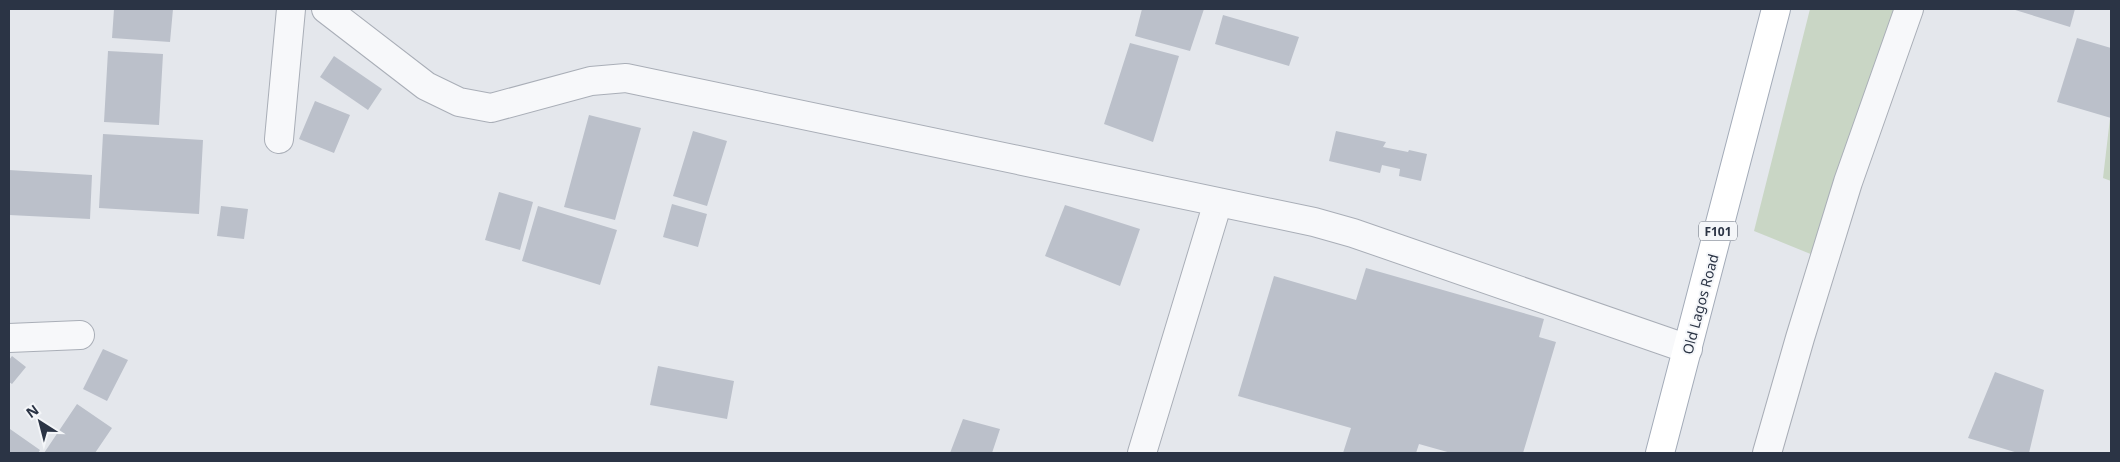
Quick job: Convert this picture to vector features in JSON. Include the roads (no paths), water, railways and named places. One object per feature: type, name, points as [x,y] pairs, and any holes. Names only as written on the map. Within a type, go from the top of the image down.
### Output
[{"type":"main road","name":"Old Lagos Road","points":[[1660,453],[1776,9]]},
{"type":"street","points":[[279,139],[291,9]]},
{"type":"street","points":[[326,9],[426,86],[459,102],[491,108],[591,81],[626,78],[1314,222],[1353,233],[1688,349]]},
{"type":"street","points":[[1768,453],[1800,338],[1848,182],[1910,9]]},
{"type":"street","points":[[1142,453],[1218,202]]},
{"type":"street","points":[[9,338],[80,335]]}]
